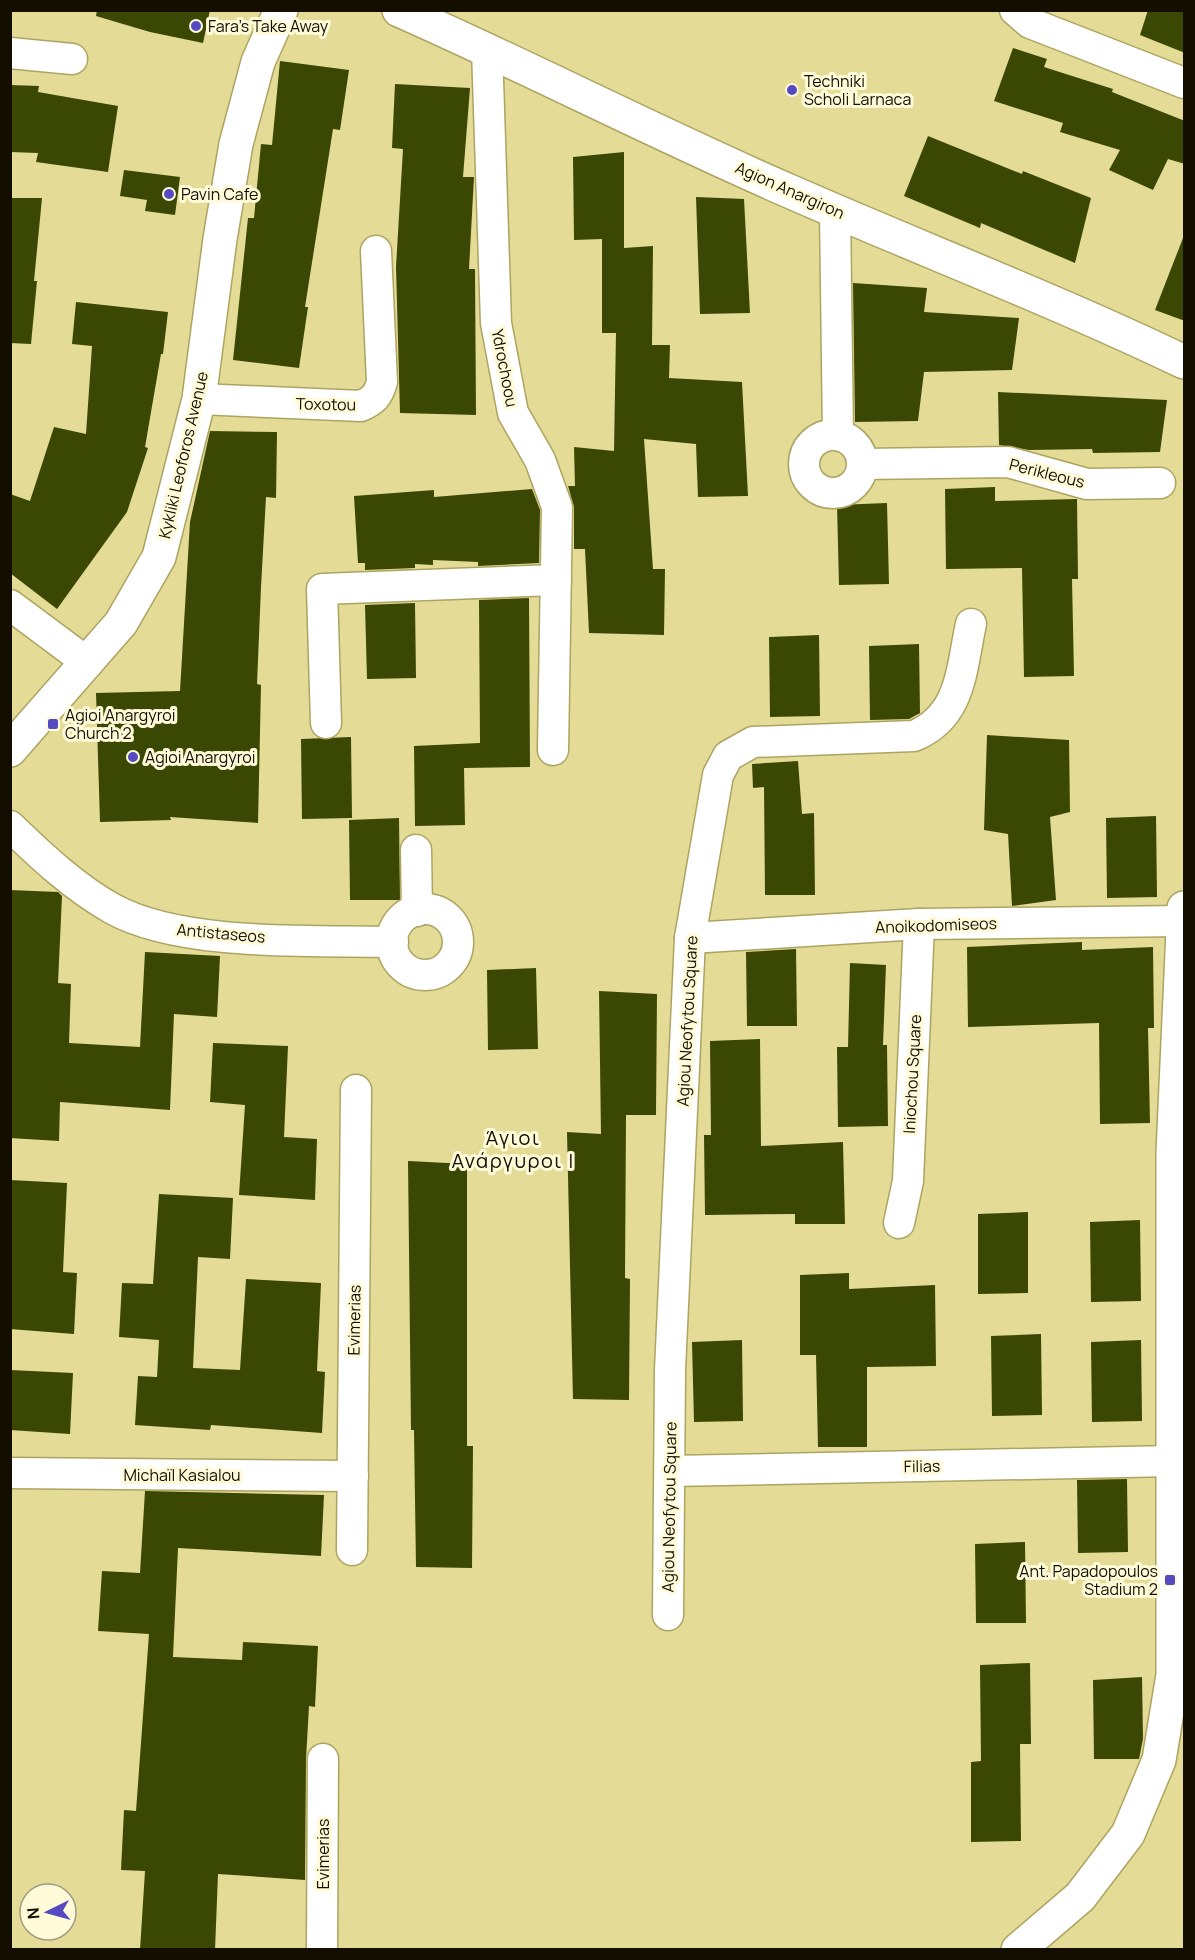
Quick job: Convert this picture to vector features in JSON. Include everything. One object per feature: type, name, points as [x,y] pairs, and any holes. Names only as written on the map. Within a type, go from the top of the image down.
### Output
[{"type":"street","name":"Kykliki Leoforos Avenue","points":[[10,750],[121,623],[159,557],[199,399],[217,261],[236,144],[258,62],[281,10]]},
{"type":"street","name":"Agion Anargiron","points":[[399,10],[778,186],[1088,316],[1185,362]]},
{"type":"street","points":[[1015,10],[1030,23],[1185,83]]},
{"type":"street","name":"Ydrochoou","points":[[487,49],[496,323],[513,413],[540,459],[557,507],[553,750]]},
{"type":"street","points":[[10,53],[72,59]]},
{"type":"street","points":[[835,210],[838,435]]},
{"type":"street","name":"Toxotou","points":[[199,399],[361,406],[373,401],[379,395],[382,382],[376,251]]},
{"type":"street","points":[[838,435],[855,445],[863,464],[858,481],[843,492],[825,493],[810,483],[804,464],[811,445],[818,439],[838,435]]},
{"type":"street","name":"Perikleous","points":[[863,464],[1008,462],[1087,484],[1160,483]]},
{"type":"street","points":[[326,723],[322,589],[556,580]]},
{"type":"street","points":[[10,606],[88,663]]},
{"type":"street","name":"Agiou Neofytou Square","points":[[668,1615],[670,1370],[690,938],[718,775],[728,756],[753,742],[914,736],[930,729],[953,702],[971,624]]},
{"type":"street","name":"Antistaseos","points":[[10,826],[81,888],[114,909],[145,922],[204,934],[393,942]]},
{"type":"street","points":[[416,850],[417,911]]},
{"type":"street","points":[[417,911],[440,913],[449,920],[458,941],[451,963],[432,975],[420,975],[409,971],[395,954],[393,942],[399,922],[417,911]]},
{"type":"street","points":[[1018,1950],[1080,1897],[1128,1834],[1159,1760],[1173,1675],[1173,1153],[1184,914]]},
{"type":"street","name":"Anoikodomiseos","points":[[690,938],[919,924],[1184,914]]},
{"type":"street","name":"Iniochou Square","points":[[899,1223],[908,1181],[919,924]]},
{"type":"street","name":"Evimerias","points":[[352,1550],[356,1090]]},
{"type":"street","name":"Filias","points":[[670,1471],[1174,1461]]},
{"type":"street","name":"Michaïl Kasialou","points":[[10,1473],[353,1476]]},
{"type":"street","name":"Evimerias","points":[[322,1950],[323,1759]]},
{"type":"building","points":[[97,10],[210,10],[203,43],[150,32],[96,16]]},
{"type":"building","points":[[1148,10],[1185,10],[1185,53],[1140,35]]},
{"type":"building","points":[[1013,48],[1047,59],[1044,67],[1113,89],[1112,92],[1185,121],[1185,164],[1168,159],[1153,190],[1109,170],[1120,150],[1060,132],[1063,123],[994,101]]},
{"type":"building","points":[[280,61],[349,70],[340,130],[333,129],[305,307],[308,307],[299,368],[233,360],[248,218],[254,218],[261,144],[272,145]]},
{"type":"building","points":[[395,84],[470,88],[463,177],[474,177],[469,269],[475,269],[476,415],[400,413],[396,267],[403,149],[392,148]]},
{"type":"building","points":[[10,85],[39,86],[38,92],[118,106],[108,172],[36,162],[38,153],[10,152]]},
{"type":"building","points":[[928,136],[1022,174],[1023,171],[1091,198],[1075,263],[981,223],[980,228],[904,196]]},
{"type":"building","points":[[624,152],[624,248],[653,246],[652,345],[670,345],[669,378],[742,382],[748,496],[698,497],[696,444],[644,439],[653,569],[665,569],[664,635],[589,633],[585,549],[574,549],[574,507],[568,486],[575,486],[574,447],[614,451],[616,333],[602,333],[602,239],[574,240],[573,157]]},
{"type":"building","points":[[124,170],[180,177],[175,215],[145,211],[147,200],[120,196]]},
{"type":"building","points":[[696,197],[744,199],[750,313],[700,314]]},
{"type":"building","points":[[10,198],[42,198],[31,344],[10,343]]},
{"type":"building","points":[[1183,238],[1185,239],[1185,321],[1155,310]]},
{"type":"building","points":[[853,283],[927,288],[924,312],[1019,318],[1012,370],[924,372],[918,421],[855,422]]},
{"type":"building","points":[[76,302],[168,312],[163,354],[161,354],[145,447],[148,448],[127,512],[57,609],[10,573],[10,494],[30,501],[54,427],[86,434],[92,346],[72,344]]},
{"type":"building","points":[[998,392],[1167,400],[1160,452],[1093,453],[1092,449],[1029,450],[999,445]]},
{"type":"building","points":[[210,431],[277,432],[276,498],[266,497],[261,587],[257,684],[261,685],[258,823],[170,817],[171,820],[100,822],[96,693],[180,691],[190,522]]},
{"type":"building","points":[[995,487],[995,501],[1077,499],[1078,579],[1072,579],[1074,676],[1024,677],[1022,568],[946,569],[945,489]]},
{"type":"building","points":[[532,489],[540,510],[539,563],[478,566],[478,562],[433,560],[433,565],[415,564],[415,568],[365,570],[365,563],[358,563],[354,496],[434,490],[434,497]]},
{"type":"building","points":[[887,503],[889,584],[839,585],[837,505]]},
{"type":"building","points":[[529,598],[530,767],[464,768],[465,825],[415,826],[414,746],[480,743],[479,600]]},
{"type":"building","points":[[415,603],[416,678],[367,679],[365,605]]},
{"type":"building","points":[[819,635],[820,716],[770,717],[769,637]]},
{"type":"building","points":[[919,644],[920,713],[909,719],[870,720],[869,646]]},
{"type":"building","points":[[987,735],[1069,740],[1070,812],[1050,817],[1056,900],[1012,906],[1008,834],[984,830]]},
{"type":"building","points":[[351,737],[352,818],[302,819],[301,739]]},
{"type":"building","points":[[798,761],[802,814],[814,813],[815,895],[765,895],[764,787],[753,788],[752,764]]},
{"type":"building","points":[[1156,816],[1157,897],[1107,898],[1106,818]]},
{"type":"building","points":[[399,818],[400,900],[350,900],[349,820]]},
{"type":"building","points":[[10,890],[58,892],[62,896],[58,983],[71,984],[69,1043],[140,1047],[145,952],[220,956],[217,1017],[174,1014],[170,1110],[60,1102],[59,1141],[10,1138]]},
{"type":"building","points":[[1082,942],[1082,950],[1153,947],[1154,1028],[1148,1028],[1150,1123],[1100,1124],[1099,1023],[968,1027],[967,947]]},
{"type":"building","points":[[796,949],[797,1026],[747,1026],[746,952]]},
{"type":"building","points":[[850,963],[886,965],[883,1045],[887,1045],[888,1126],[838,1127],[837,1047],[848,1047]]},
{"type":"building","points":[[536,968],[538,1049],[488,1050],[487,970]]},
{"type":"building","points":[[599,991],[657,994],[656,1115],[626,1115],[625,1278],[630,1279],[629,1400],[573,1399],[567,1132],[601,1134]]},
{"type":"building","points":[[760,1039],[761,1146],[843,1142],[845,1224],[795,1224],[795,1214],[705,1215],[704,1135],[711,1135],[710,1041]]},
{"type":"building","points":[[213,1043],[288,1046],[284,1137],[317,1139],[315,1200],[239,1195],[245,1105],[210,1102]]},
{"type":"building","points":[[408,1161],[467,1164],[467,1446],[473,1446],[472,1568],[416,1567],[414,1430],[411,1430]]},
{"type":"building","points":[[10,1180],[67,1183],[63,1272],[77,1273],[74,1334],[10,1329]]},
{"type":"building","points":[[159,1194],[233,1198],[230,1259],[198,1257],[193,1368],[240,1370],[246,1279],[321,1283],[317,1371],[325,1372],[322,1433],[211,1425],[210,1430],[135,1425],[138,1376],[157,1377],[159,1340],[119,1337],[122,1283],[153,1284]]},
{"type":"building","points":[[1028,1212],[1028,1293],[978,1294],[978,1214]]},
{"type":"building","points":[[1140,1220],[1141,1301],[1091,1302],[1090,1222]]},
{"type":"building","points":[[849,1273],[849,1289],[935,1285],[936,1366],[867,1367],[867,1447],[818,1447],[816,1355],[800,1355],[800,1275]]},
{"type":"building","points":[[1041,1334],[1042,1415],[992,1416],[991,1336]]},
{"type":"building","points":[[742,1340],[743,1421],[694,1422],[692,1342]]},
{"type":"building","points":[[1141,1340],[1142,1421],[1092,1422],[1091,1342]]},
{"type":"building","points":[[10,1370],[73,1373],[70,1434],[10,1430]]},
{"type":"building","points":[[1127,1479],[1128,1552],[1078,1553],[1077,1480]]},
{"type":"building","points":[[145,1491],[324,1495],[321,1556],[178,1548],[173,1657],[242,1660],[243,1642],[318,1646],[315,1707],[309,1706],[306,1759],[305,1880],[218,1874],[215,1950],[140,1950],[145,1871],[121,1870],[124,1810],[136,1811],[149,1634],[98,1631],[102,1571],[140,1573]]},
{"type":"building","points":[[1025,1542],[1026,1623],[976,1623],[975,1544]]},
{"type":"building","points":[[1030,1663],[1031,1744],[1020,1744],[1021,1841],[971,1842],[971,1762],[981,1761],[980,1665]]},
{"type":"building","points":[[1142,1677],[1143,1739],[1139,1759],[1094,1759],[1093,1680]]},
{"type":"place","name":"Fara's Take Away","points":[[196,26]]},
{"type":"place","name":"Techniki Scholi Larnaca","points":[[792,90]]},
{"type":"place","name":"Pavin Cafe","points":[[169,194]]},
{"type":"place","name":"Agioi Anargyroi Church 2","points":[[53,724]]},
{"type":"place","name":"Agioi Anargyroi","points":[[133,757]]},
{"type":"place","name":"Ant. Papadopoulos Stadium 2","points":[[1170,1580]]},
{"type":"district","name":"Άγιοι Ανάργυροι Ι","points":[[513,1148]]}]
